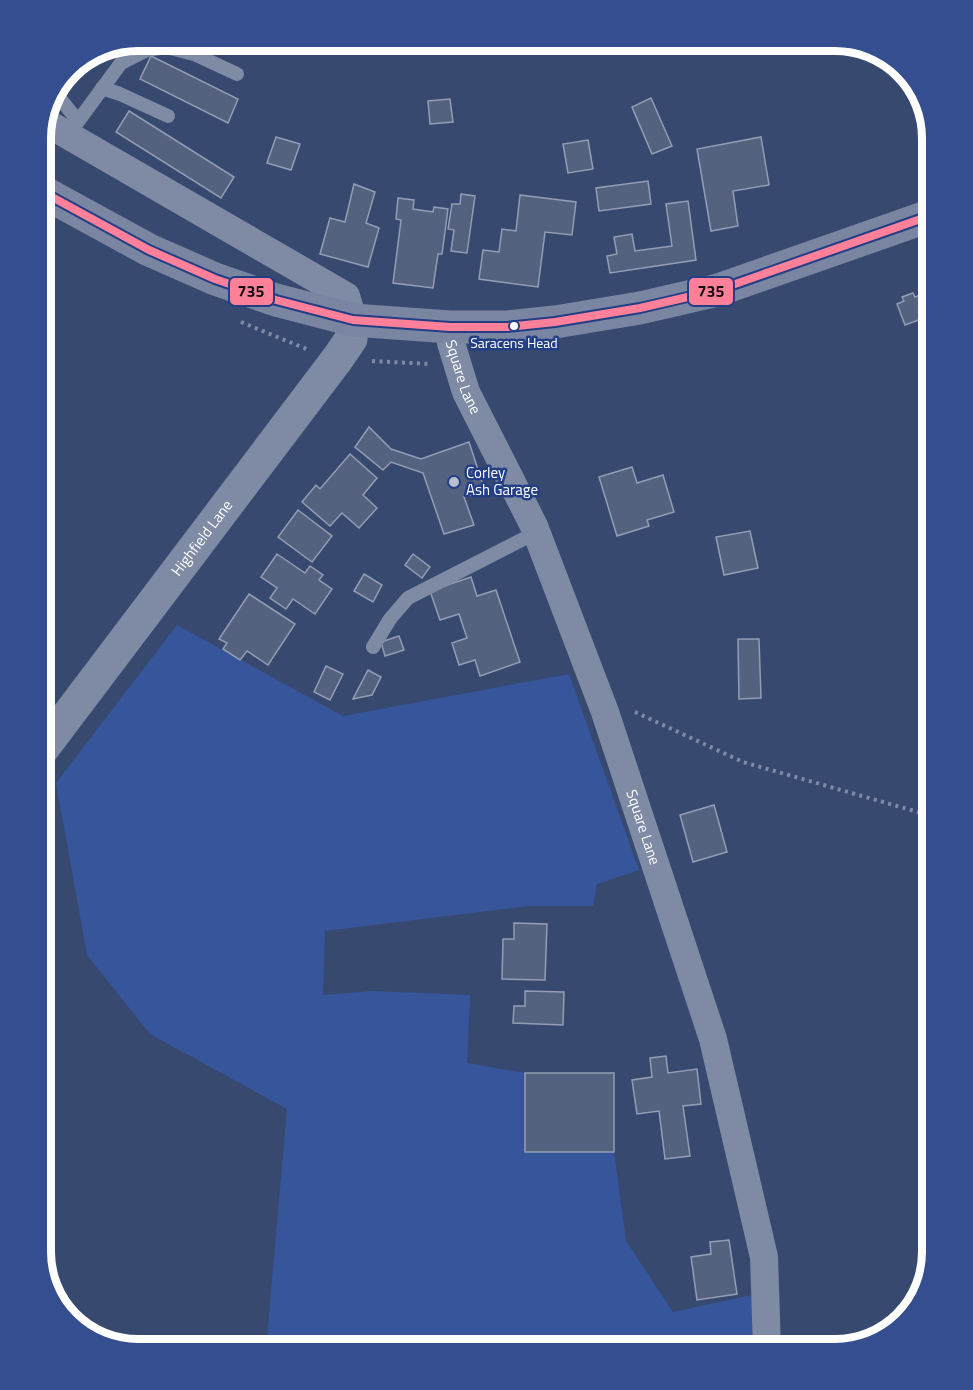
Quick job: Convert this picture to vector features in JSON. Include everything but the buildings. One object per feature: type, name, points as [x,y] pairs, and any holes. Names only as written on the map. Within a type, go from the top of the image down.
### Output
[{"type":"main road","points":[[51,196],[149,250],[215,279],[276,300],[353,320],[450,327],[507,327],[555,322],[651,306],[718,290],[922,219]]},
{"type":"street","points":[[64,126],[346,296],[353,320]]},
{"type":"street","name":"Highfield Lane","points":[[51,738],[338,358],[351,339],[353,320]]},
{"type":"street","name":"Square Lane","points":[[450,327],[451,343],[466,392],[537,532],[605,712],[713,1039],[764,1257],[767,1339]]},
{"type":"lane","points":[[64,126],[102,88],[121,63],[145,51]]},
{"type":"lane","points":[[182,51],[194,54],[237,74]]},
{"type":"lane","points":[[102,88],[168,116]]},
{"type":"lane","points":[[59,102],[64,126]]},
{"type":"lane","points":[[373,647],[390,620],[408,598],[537,532]]},
{"type":"path","points":[[605,712],[626,709],[744,762],[922,813]]},
{"type":"shaded area","points":[[177,625],[343,716],[569,674],[639,870],[597,884],[593,906],[529,906],[325,931],[323,995],[373,991],[470,995],[467,1063],[525,1073],[525,1152],[614,1152],[626,1241],[673,1312],[752,1295],[753,1339],[267,1339],[287,1109],[150,1034],[87,955],[56,783]]},
{"type":"transit line","name":"735","points":[[51,196],[149,250],[215,279],[276,300],[353,320],[450,327],[507,327],[555,322],[640,308],[718,290],[922,219]]},
{"type":"place","name":"Saracens Head","points":[[514,326]]},
{"type":"place","name":"Corley Ash Garage","points":[[454,482]]}]
